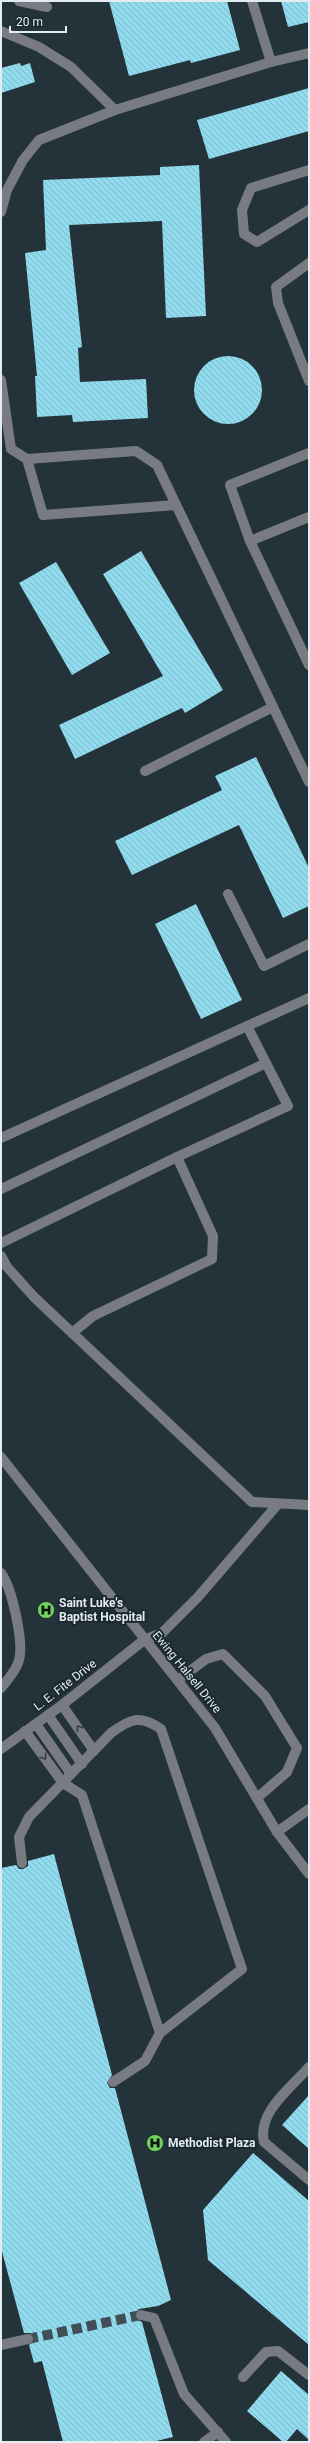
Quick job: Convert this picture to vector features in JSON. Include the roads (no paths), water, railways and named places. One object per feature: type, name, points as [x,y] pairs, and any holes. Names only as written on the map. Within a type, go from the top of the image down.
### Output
[{"type":"street","points":[[19,1],[47,7]]},
{"type":"street","points":[[252,1],[271,62]]},
{"type":"street","points":[[1,31],[39,47],[71,67],[115,110]]},
{"type":"street","points":[[1,212],[7,190],[24,160],[39,140],[115,110],[271,62],[309,53]]},
{"type":"street","points":[[309,170],[251,188],[242,210],[244,234],[257,242],[309,210]]},
{"type":"street","points":[[309,263],[276,287],[278,303],[309,381]]},
{"type":"street","points":[[1,380],[11,448],[27,460],[43,515],[176,506]]},
{"type":"street","points":[[27,460],[136,451],[156,465],[309,782]]},
{"type":"street","points":[[309,453],[230,485],[250,542],[309,666]]},
{"type":"street","points":[[250,542],[309,517]]},
{"type":"street","points":[[145,771],[273,707]]},
{"type":"street","points":[[228,894],[264,966],[309,944]]},
{"type":"street","points":[[1,1138],[309,998]]},
{"type":"street","points":[[1,1243],[288,1106],[247,1026]]},
{"type":"street","points":[[1,1189],[266,1063]]},
{"type":"street","points":[[72,1333],[93,1316],[212,1259],[213,1236],[177,1158]]},
{"type":"street","points":[[1,1256],[7,1267],[34,1297],[252,1502],[309,1505]]},
{"type":"street","name":"Ewing Halsell Drive","points":[[1,1457],[219,1734],[277,1832],[309,1874]]},
{"type":"street","name":"L. E. Fite Drive","points":[[1,1749],[62,1705],[144,1640],[162,1633],[187,1608],[278,1504]]},
{"type":"street","points":[[1,1573],[7,1581],[17,1618],[19,1659],[1,1688]]},
{"type":"street","points":[[178,1680],[206,1659],[223,1654],[266,1696],[297,1748],[287,1772],[257,1798]]},
{"type":"street","points":[[62,1705],[94,1751]]},
{"type":"street","points":[[48,1715],[82,1764]]},
{"type":"street","points":[[22,1863],[19,1837],[30,1817],[110,1733],[125,1723],[137,1719],[150,1721],[161,1729],[242,1969],[160,2033],[145,2061],[113,2082]]},
{"type":"street","points":[[36,1724],[71,1774]]},
{"type":"street","points":[[25,1731],[63,1783],[82,1795],[160,2033]]},
{"type":"street","points":[[277,1832],[309,1809]]},
{"type":"street","points":[[309,2067],[266,2116],[262,2133],[264,2142],[309,2180]]},
{"type":"street","points":[[141,2315],[154,2318],[184,2394],[226,2442]]},
{"type":"street","points":[[1,2345],[28,2340]]},
{"type":"street","points":[[243,2377],[266,2352],[278,2351],[309,2375]]},
{"type":"street","points":[[204,2442],[218,2432]]},
{"type":"tunnel","points":[[28,2339],[141,2315]]},
{"type":"place","name":"Saint Luke's Baptist Hospital","points":[[46,1610]]},
{"type":"place","name":"Methodist Plaza","points":[[155,2143]]}]
